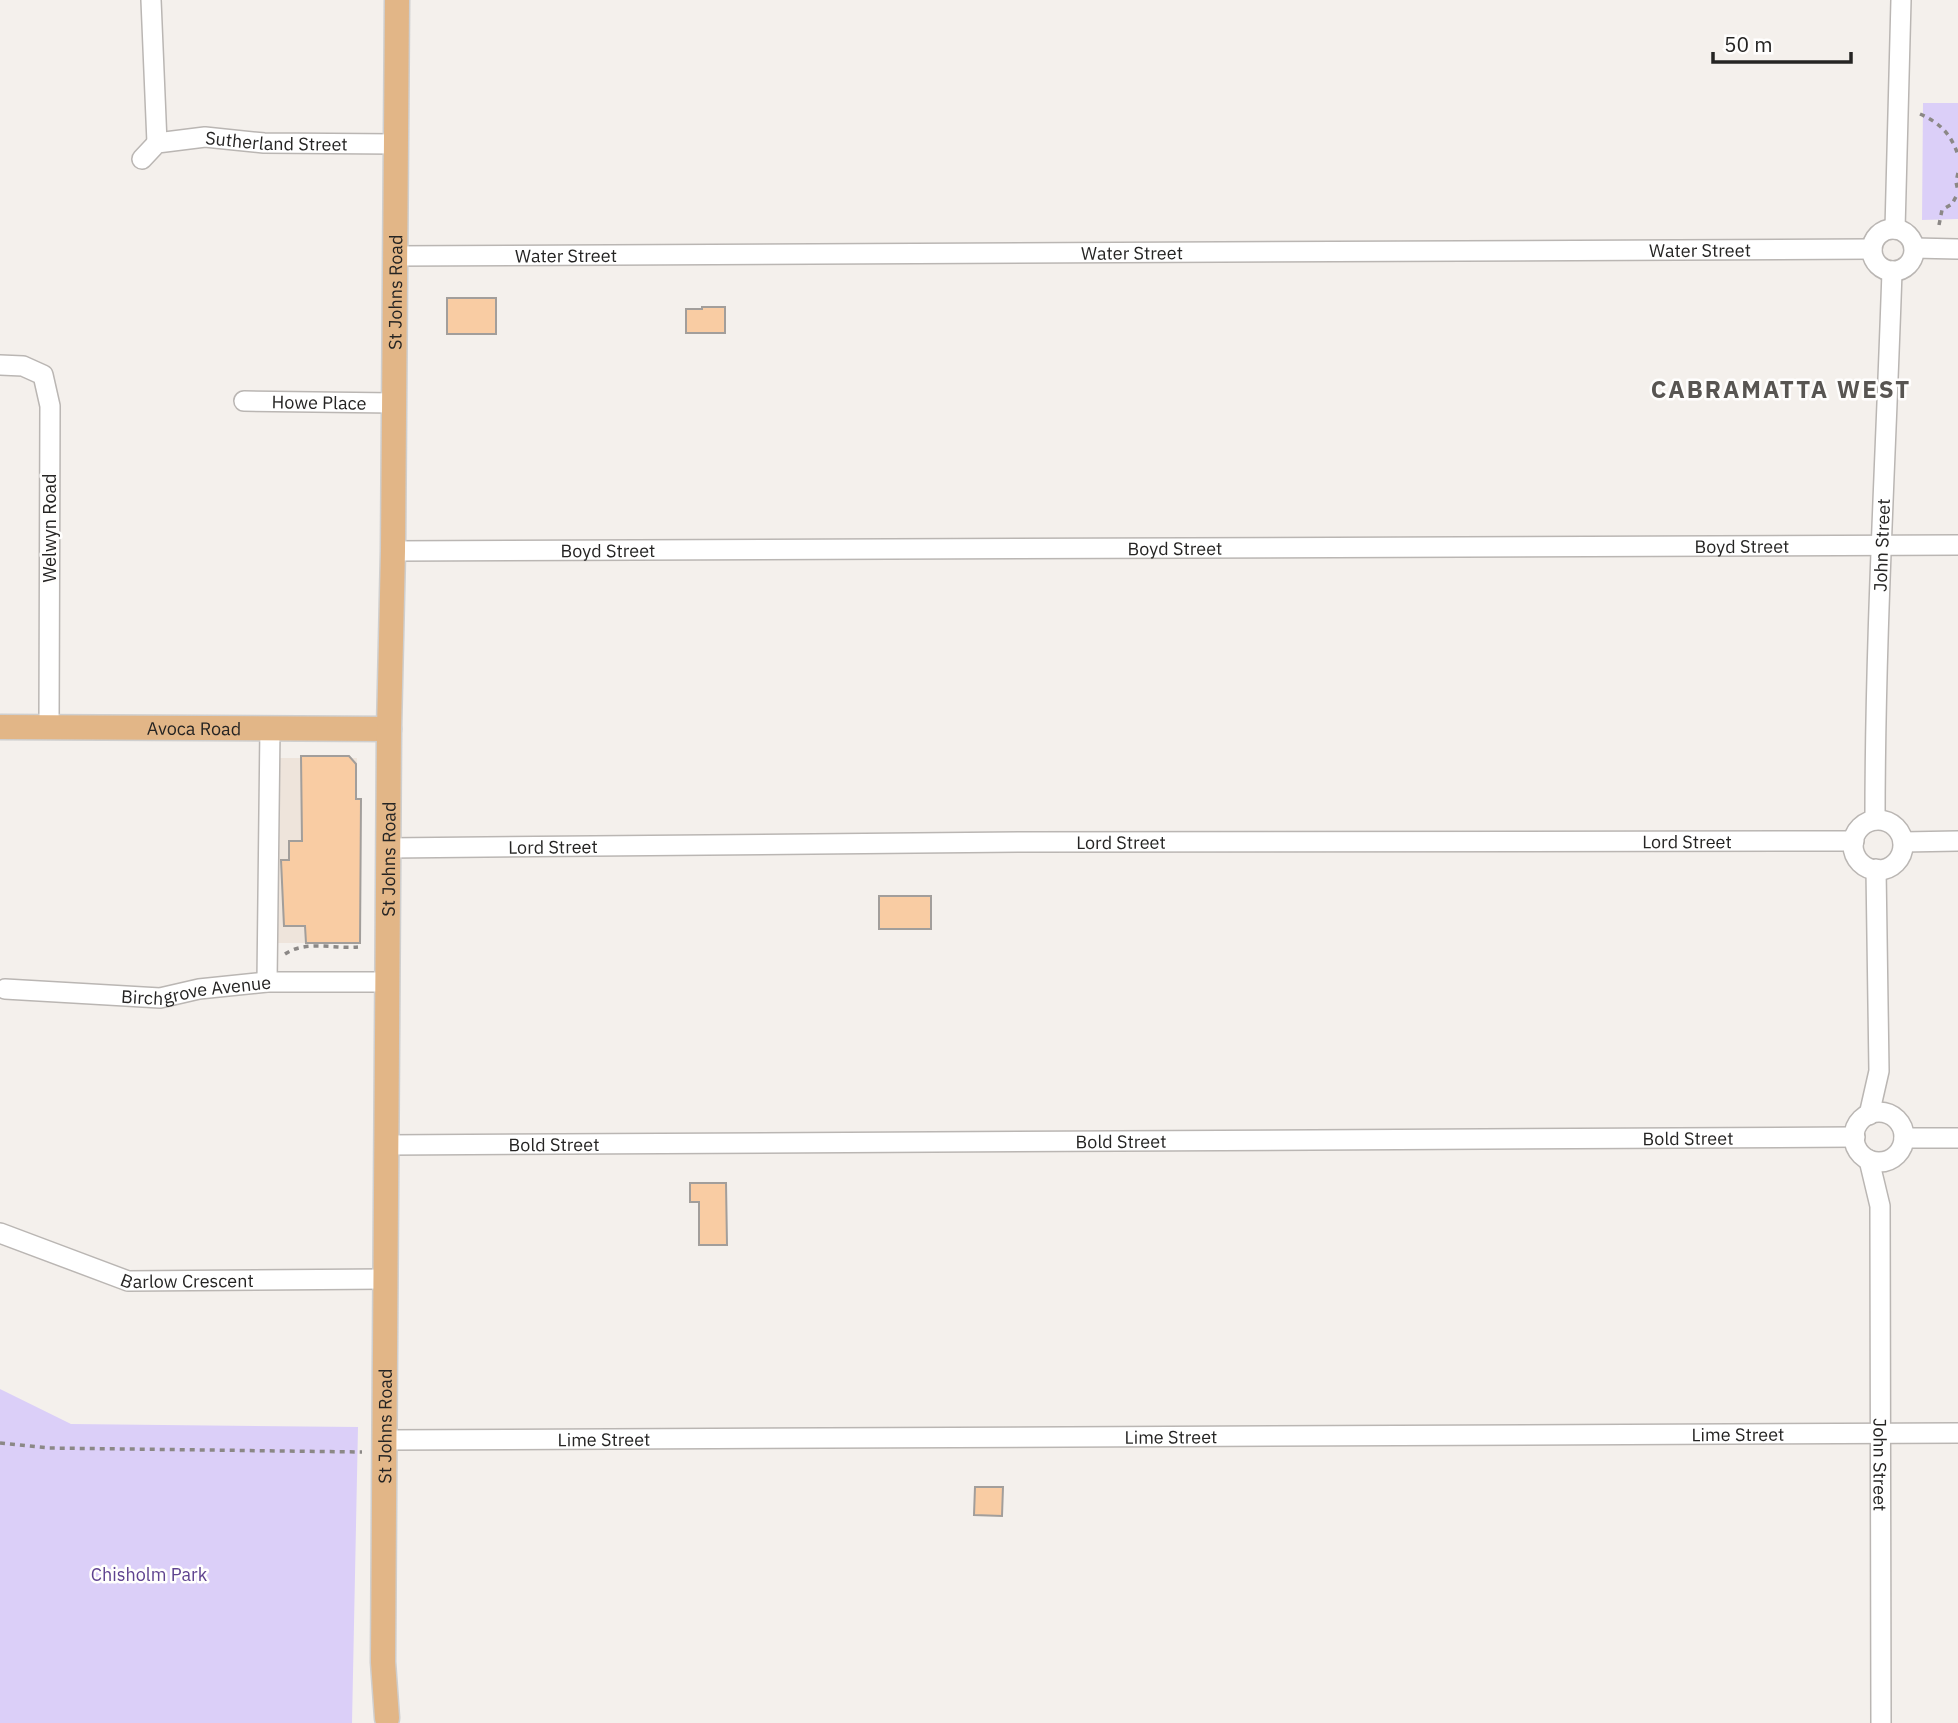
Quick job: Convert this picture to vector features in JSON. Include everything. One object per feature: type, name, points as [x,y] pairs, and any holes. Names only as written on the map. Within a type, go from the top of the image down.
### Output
[{"type":"main road","name":"St Johns Road","points":[[388,1721],[383,1662],[385,1279],[397,0]]},
{"type":"main road","name":"Avoca Road","points":[[0,727],[389,729]]},
{"type":"street","points":[[142,159],[157,143],[151,0]]},
{"type":"street","points":[[1895,229],[1901,0]]},
{"type":"street","name":"Sutherland Street","points":[[157,143],[205,137],[264,143],[396,144]]},
{"type":"street","points":[[1895,229],[1907,234],[1912,239],[1914,248],[1908,265],[1902,270],[1892,271],[1881,268],[1872,249],[1877,236],[1895,229]]},
{"type":"street","points":[[1914,248],[1958,249]]},
{"type":"street","name":"Water Street","points":[[394,256],[1872,249]]},
{"type":"street","name":"John Street","points":[[1875,820],[1875,686],[1892,271]]},
{"type":"street","name":"Welwyn Road","points":[[0,365],[23,366],[43,374],[50,406],[49,727]]},
{"type":"street","name":"Howe Place","points":[[244,401],[394,403]]},
{"type":"street","name":"Boyd Street","points":[[393,551],[1958,545]]},
{"type":"street","points":[[267,982],[270,728]]},
{"type":"street","points":[[1875,820],[1890,823],[1897,828],[1903,842],[1899,859],[1893,865],[1876,869],[1861,862],[1856,855],[1854,841],[1861,827],[1875,820]]},
{"type":"street","name":"Lord Street","points":[[389,848],[1023,842],[1854,841]]},
{"type":"street","points":[[1903,842],[1958,841]]},
{"type":"street","points":[[1869,1115],[1879,1071],[1876,869]]},
{"type":"street","name":"Birchgrove Avenue","points":[[5,989],[160,998],[199,989],[267,982],[389,982]]},
{"type":"street","points":[[1879,1071],[1891,1116],[1902,1127],[1904,1138],[1900,1152],[1892,1158],[1880,1162],[1869,1160],[1858,1152],[1855,1137],[1857,1125],[1876,1112],[1891,1116]]},
{"type":"street","name":"Bold Street","points":[[388,1145],[1855,1137]]},
{"type":"street","points":[[1904,1138],[1958,1138]]},
{"type":"street","name":"John Street","points":[[1880,1206],[1892,1158]]},
{"type":"street","name":"John Street","points":[[1869,1160],[1880,1206],[1881,1723]]},
{"type":"street","name":"Barlow Crescent","points":[[0,1233],[128,1281],[385,1279]]},
{"type":"street","name":"Lime Street","points":[[385,1440],[1958,1433]]},
{"type":"path","points":[[1920,114],[1938,122],[1947,132],[1958,155]]},
{"type":"path","points":[[1939,225],[1942,210],[1952,204],[1958,192],[1958,173]]},
{"type":"path","points":[[267,960],[276,959],[293,948],[312,945],[358,947]]},
{"type":"path","points":[[0,1443],[49,1448],[362,1452]]},
{"type":"shaded area","points":[[277,758],[357,758],[354,943],[277,943]]},
{"type":"green space","points":[[1923,103],[1958,103],[1958,219],[1922,220]]},
{"type":"green space","name":"Chisholm Park","points":[[0,1389],[71,1424],[358,1427],[352,1723],[0,1723]]},
{"type":"building","points":[[447,298],[496,298],[496,334],[447,334]]},
{"type":"building","points":[[725,307],[725,333],[686,333],[686,309]]},
{"type":"building","points":[[301,756],[349,756],[356,764],[356,799],[361,799],[360,943],[306,943],[305,926],[284,926],[281,860],[289,860],[289,841],[302,841]]},
{"type":"building","points":[[879,896],[931,896],[931,929],[879,929]]},
{"type":"building","points":[[690,1183],[726,1183],[727,1245],[699,1245],[699,1202],[690,1202]]},
{"type":"building","points":[[975,1487],[1003,1487],[1002,1516],[974,1515]]},
{"type":"district","name":"CABRAMATTA WEST","points":[[1781,389]]}]
